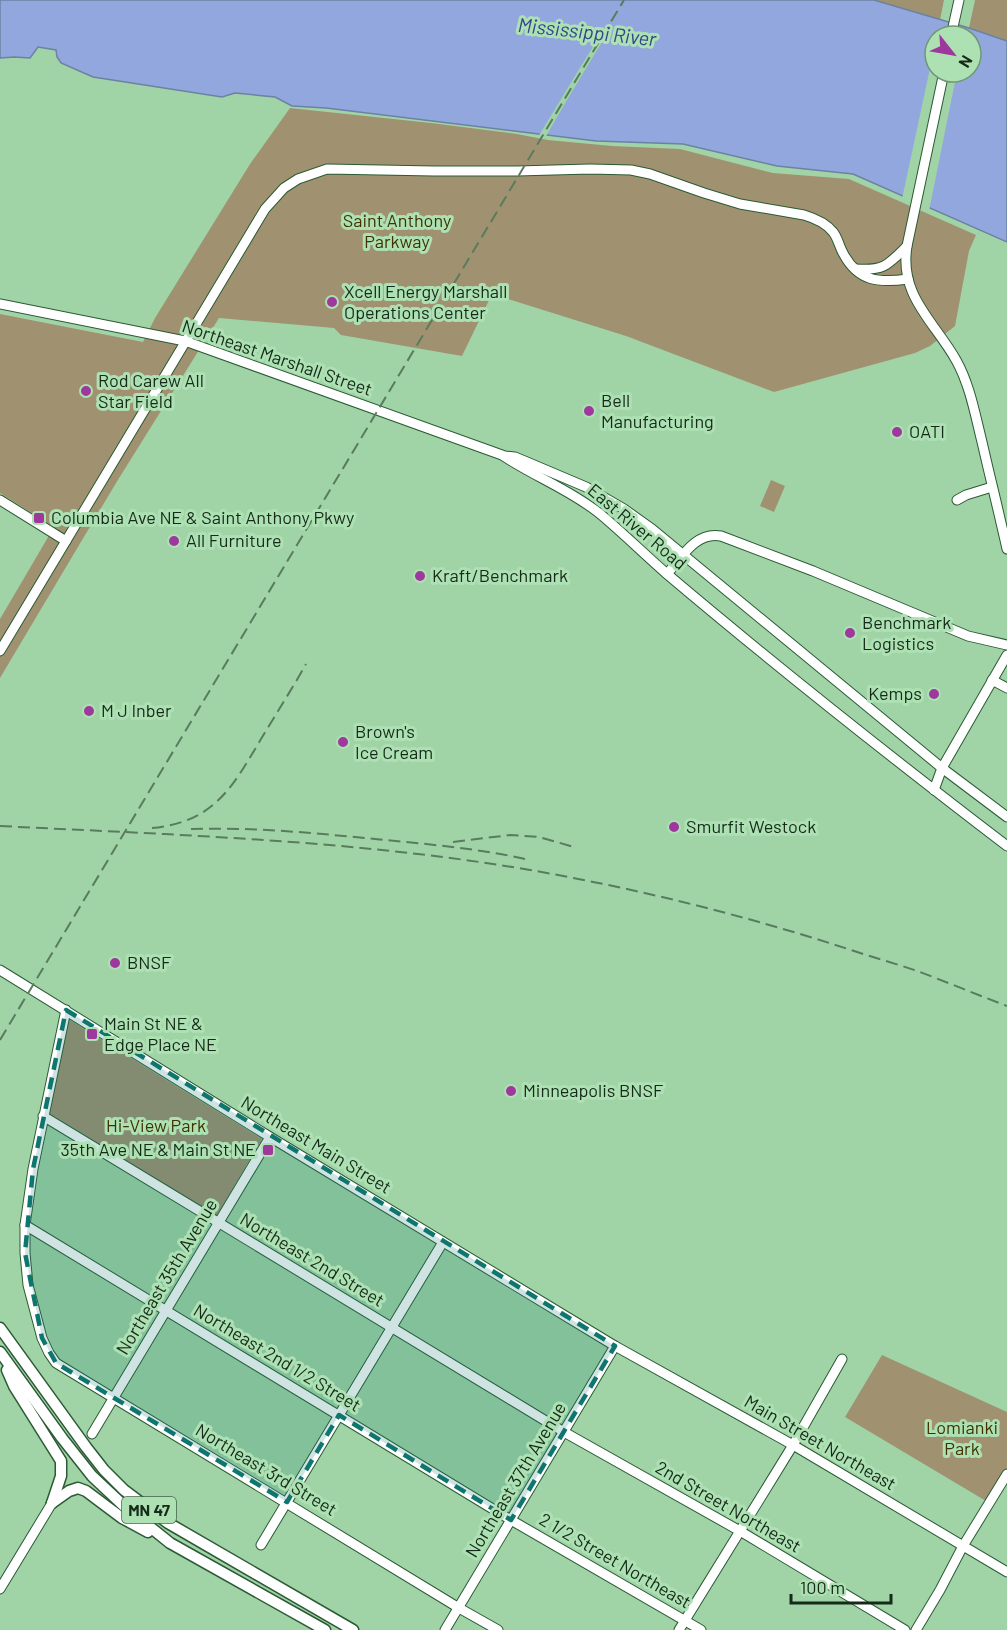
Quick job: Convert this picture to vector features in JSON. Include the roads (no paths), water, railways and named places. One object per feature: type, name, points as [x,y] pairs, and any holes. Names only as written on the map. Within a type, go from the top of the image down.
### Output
[{"type":"main road","name":"MN 47","points":[[0,1328],[86,1447],[124,1490],[178,1529],[353,1630]]},
{"type":"main road","name":"MN 47","points":[[0,1354],[92,1476],[124,1506],[170,1543],[325,1630]]},
{"type":"main road","points":[[0,1354],[15,1386],[61,1461],[61,1476],[52,1503]]},
{"type":"main road","points":[[52,1503],[69,1491],[78,1488],[86,1491],[122,1518],[170,1543]]},
{"type":"street","points":[[954,24],[959,0]]},
{"type":"street","points":[[941,84],[907,246],[906,268],[918,305],[955,359],[968,385],[1007,549]]},
{"type":"street","points":[[0,651],[265,209],[284,188],[298,178],[327,169],[631,170],[650,174],[740,204],[813,218],[832,231],[848,261],[863,275],[877,281],[908,279]]},
{"type":"street","points":[[856,269],[872,270],[884,267],[907,246]]},
{"type":"street","name":"Northeast Marshall Street","points":[[0,304],[185,341],[502,455]]},
{"type":"street","name":"East River Road","points":[[502,455],[521,459],[586,487],[624,509],[652,529],[942,768],[1007,817]]},
{"type":"street","name":"East River Road","points":[[502,455],[566,490],[598,513],[667,574],[934,790],[1007,846]]},
{"type":"street","points":[[957,500],[992,487]]},
{"type":"street","points":[[0,500],[66,541]]},
{"type":"street","points":[[667,574],[695,542],[714,534],[813,571],[968,636],[1007,645]]},
{"type":"street","points":[[934,790],[942,768],[1007,656]]},
{"type":"street","points":[[992,680],[1007,688]]},
{"type":"street","name":"Northeast Main Street","points":[[0,970],[615,1346]]},
{"type":"street","points":[[25,1225],[33,1169],[66,1010]]},
{"type":"street","name":"Northeast 2nd Street","points":[[44,1116],[564,1432]]},
{"type":"street","name":"Northeast 35th Avenue","points":[[93,1434],[270,1137]]},
{"type":"street","name":"Northeast 2nd 1/2 Street","points":[[25,1225],[511,1520]]},
{"type":"street","name":"Northeast 3rd Street","points":[[25,1225],[24,1254],[28,1285],[42,1338],[56,1363],[498,1630]]},
{"type":"street","points":[[261,1545],[443,1242]]},
{"type":"street","name":"Northeast 37th Avenue","points":[[445,1630],[615,1346]]},
{"type":"street","name":"Main Street Northeast","points":[[615,1346],[792,1445],[1007,1572]]},
{"type":"street","points":[[679,1630],[842,1359]]},
{"type":"street","name":"2nd Street Northeast","points":[[564,1432],[740,1531],[906,1630]]},
{"type":"street","points":[[916,1630],[1007,1474]]},
{"type":"street","points":[[0,1589],[52,1503]]},
{"type":"street","name":"2 1/2 Street Northeast","points":[[511,1520],[701,1630]]},
{"type":"water","name":"Mississippi River","points":[[0,0],[874,0],[955,24],[923,24],[923,84],[983,84],[983,33],[1007,41],[1007,242],[853,174],[777,166],[683,144],[596,141],[326,108],[292,106],[275,97],[235,93],[222,97],[93,77],[61,63],[56,50],[38,47],[30,58],[0,58]]},
{"type":"railway","points":[[0,1040],[624,0]]},
{"type":"railway","points":[[152,828],[191,818],[219,800],[240,773],[306,664]]},
{"type":"railway","points":[[0,826],[332,845],[464,860],[571,877],[692,904],[772,926],[912,969],[1007,1006]]},
{"type":"railway","points":[[191,829],[260,830],[329,835],[450,847],[525,859]]},
{"type":"railway","points":[[453,842],[510,835],[539,837],[574,847]]},
{"type":"place","name":"Xcell Energy Marshall Operations Center","points":[[332,302]]},
{"type":"place","name":"Rod Carew All Star Field","points":[[86,391]]},
{"type":"place","name":"Bell Manufacturing","points":[[589,411]]},
{"type":"place","name":"OATI","points":[[897,432]]},
{"type":"place","name":"Columbia Ave NE & Saint Anthony Pkwy","points":[[39,518]]},
{"type":"place","name":"All Furniture","points":[[174,541]]},
{"type":"place","name":"Kraft/Benchmark","points":[[420,576]]},
{"type":"place","name":"Benchmark Logistics","points":[[850,633]]},
{"type":"place","name":"Kemps","points":[[934,694]]},
{"type":"place","name":"M J Inber","points":[[89,711]]},
{"type":"place","name":"Brown's Ice Cream","points":[[343,742]]},
{"type":"place","name":"Smurfit Westock","points":[[674,827]]},
{"type":"place","name":"BNSF","points":[[115,963]]},
{"type":"place","name":"Main St NE & Edge Place NE","points":[[92,1034]]},
{"type":"place","name":"Minneapolis BNSF","points":[[511,1091]]},
{"type":"place","name":"35th Ave NE & Main St NE","points":[[268,1150]]},
{"type":"park label","name":"Saint Anthony Parkway","points":[[397,231]]},
{"type":"park label","name":"Hi-View Park","points":[[156,1126]]},
{"type":"park label","name":"Lomianki Park","points":[[962,1438]]}]
